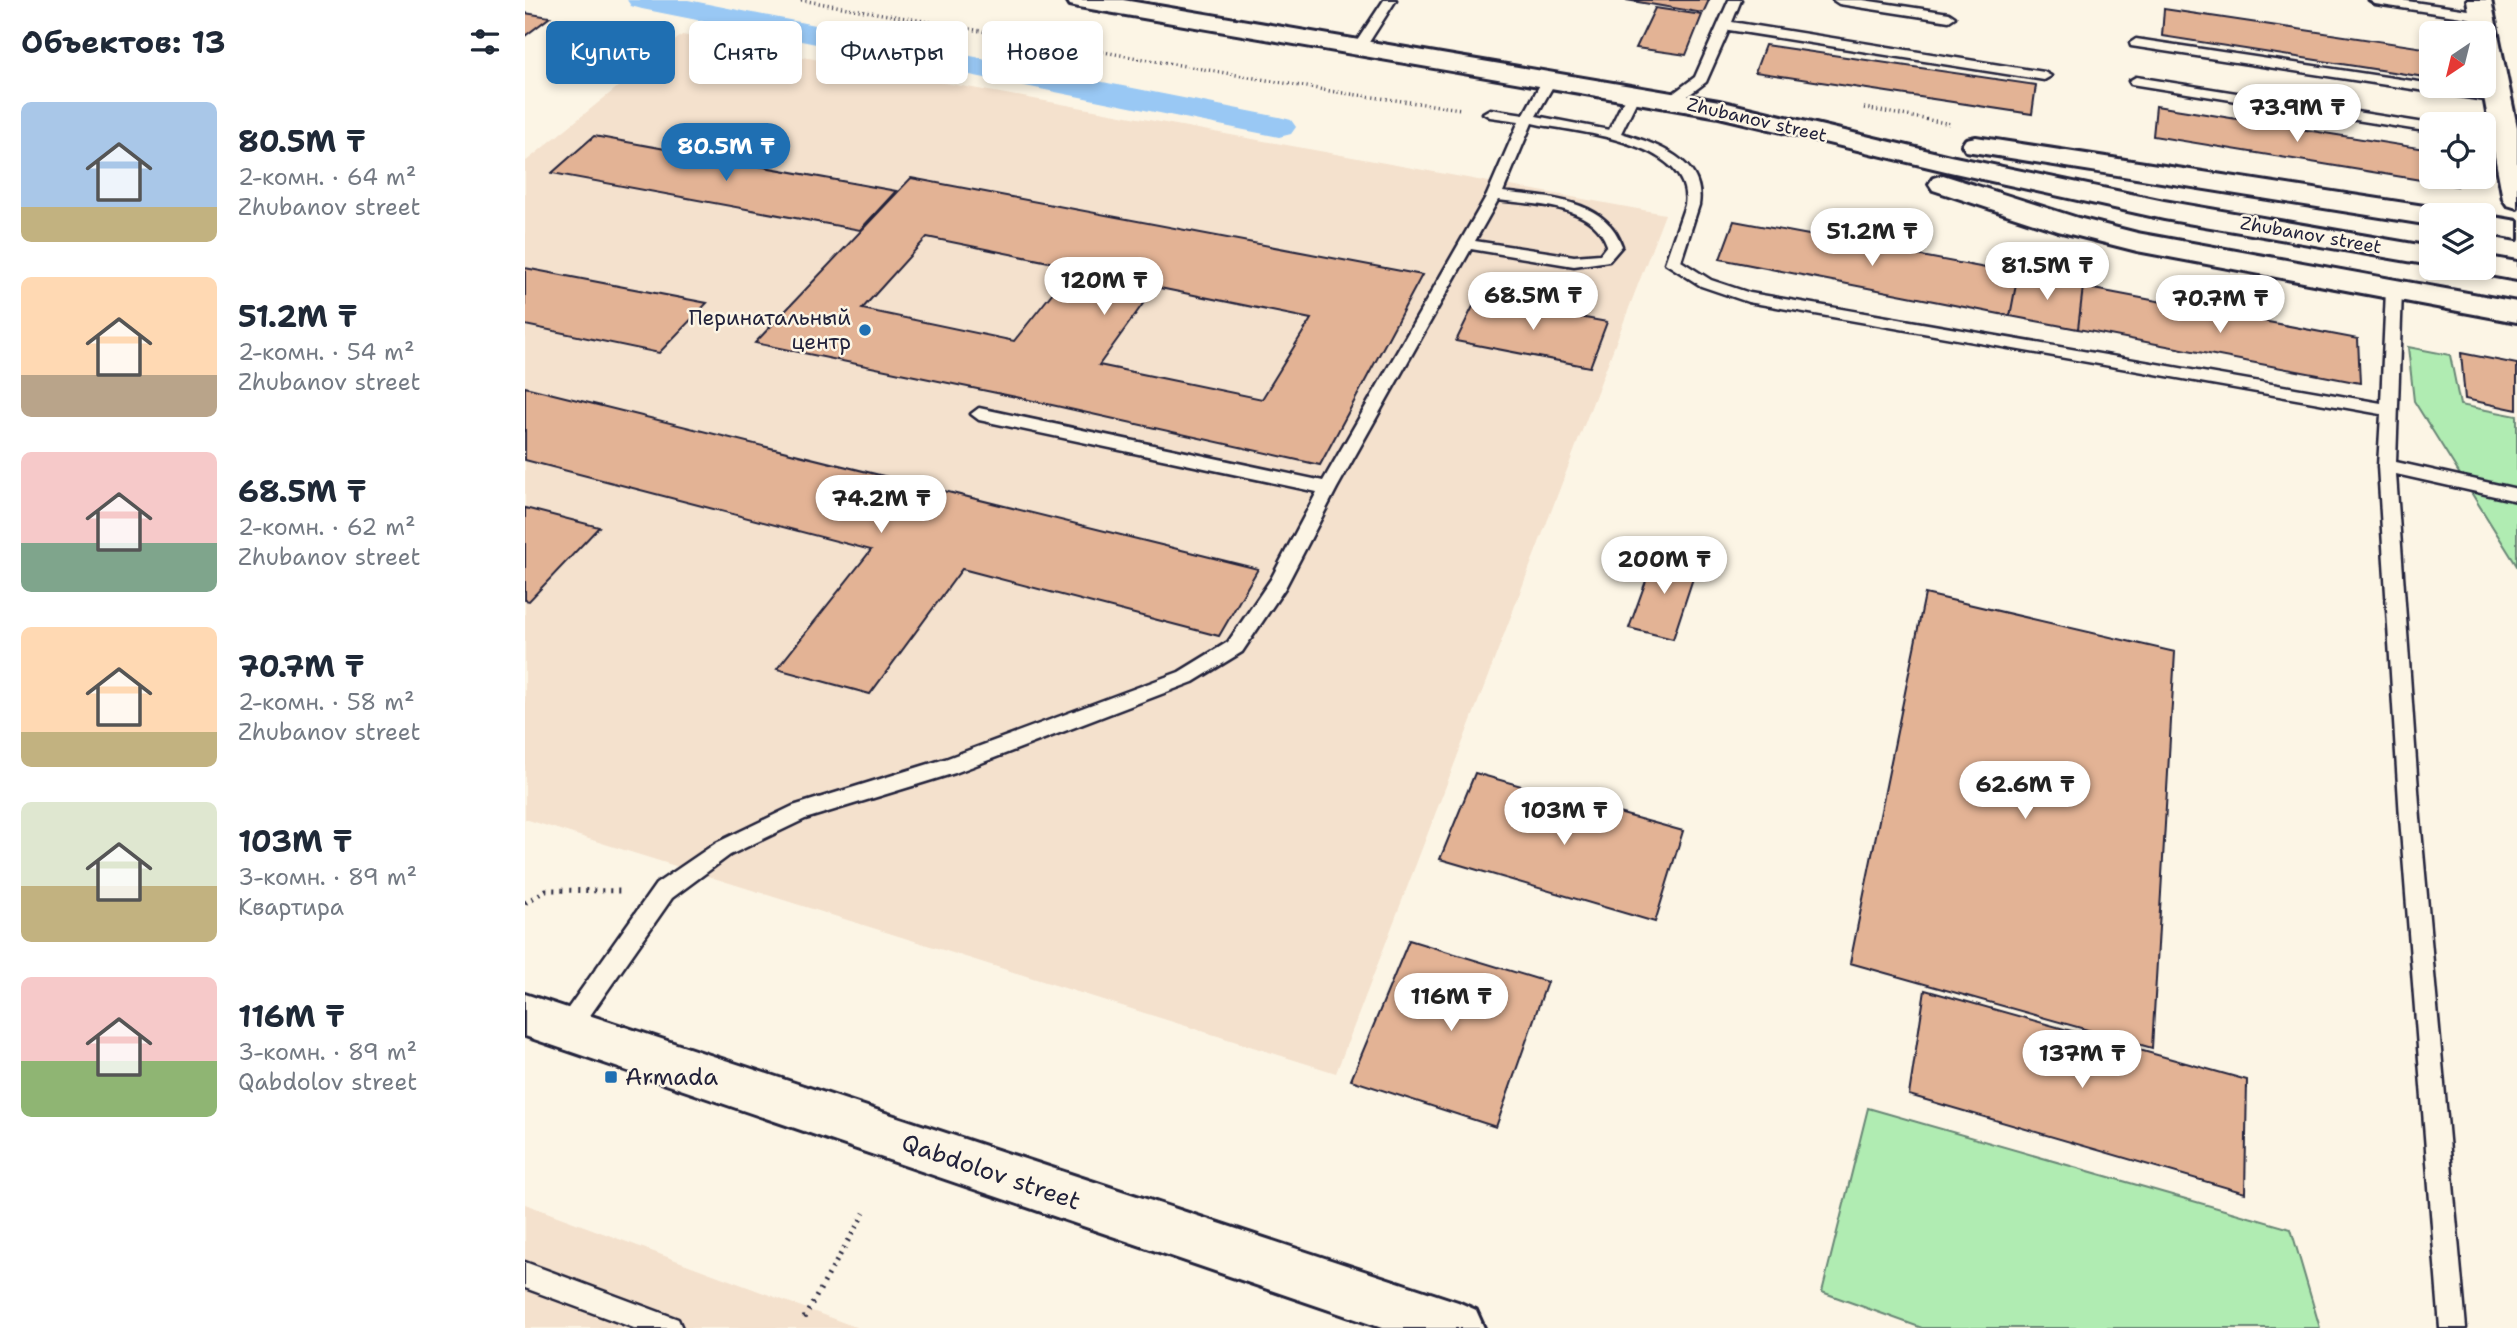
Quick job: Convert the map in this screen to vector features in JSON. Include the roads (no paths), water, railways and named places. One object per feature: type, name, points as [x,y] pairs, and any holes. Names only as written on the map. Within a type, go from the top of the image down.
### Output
[{"type":"main road","name":"Zhubanov street","points":[[1079,0],[1719,109],[1950,164],[2164,209],[2419,254]]},
{"type":"main road","points":[[2481,8],[2498,98],[2496,125]]},
{"type":"main road","points":[[1719,109],[1839,123],[2419,214]]},
{"type":"main road","points":[[1719,109],[2068,225],[2137,243],[2517,312]]},
{"type":"main road","points":[[2496,142],[2517,199]]},
{"type":"main road","points":[[2496,226],[2517,230]]},
{"type":"main road","points":[[2496,267],[2517,271]]},
{"type":"main road","name":"Qabdolov street","points":[[546,1022],[1458,1328]]},
{"type":"lane","points":[[1359,47],[1390,0]]},
{"type":"lane","points":[[1672,101],[1701,79],[1735,0]]},
{"type":"lane","points":[[1839,0],[1949,17]]},
{"type":"lane","points":[[2375,0],[2481,8]]},
{"type":"lane","points":[[1724,25],[2043,76]]},
{"type":"lane","points":[[2136,43],[2498,98]]},
{"type":"lane","points":[[546,1022],[664,891],[723,849],[800,812],[948,767],[1186,677],[1235,647],[1278,583],[1328,488],[1494,195],[1550,79]]},
{"type":"lane","points":[[2136,81],[2419,126]]},
{"type":"lane","points":[[1615,134],[1633,94]]},
{"type":"lane","points":[[1490,113],[1615,134],[1656,148],[1686,170],[1694,195],[1673,263],[1706,283],[1748,297],[2389,410]]},
{"type":"lane","points":[[1466,244],[1574,261],[1604,258],[1615,246],[1614,234],[1598,218],[1577,209],[1494,195]]},
{"type":"lane","points":[[2394,290],[2387,466],[2410,818],[2453,1328]]},
{"type":"lane","points":[[979,414],[1328,488]]},
{"type":"lane","points":[[2387,466],[2517,495]]},
{"type":"lane","points":[[525,1275],[669,1328]]},
{"type":"waterway","points":[[642,0],[1279,127]]},
{"type":"place","name":"Перинатальный центр","points":[[865,330]]},
{"type":"place","name":"Armada","points":[[611,1077]]}]
